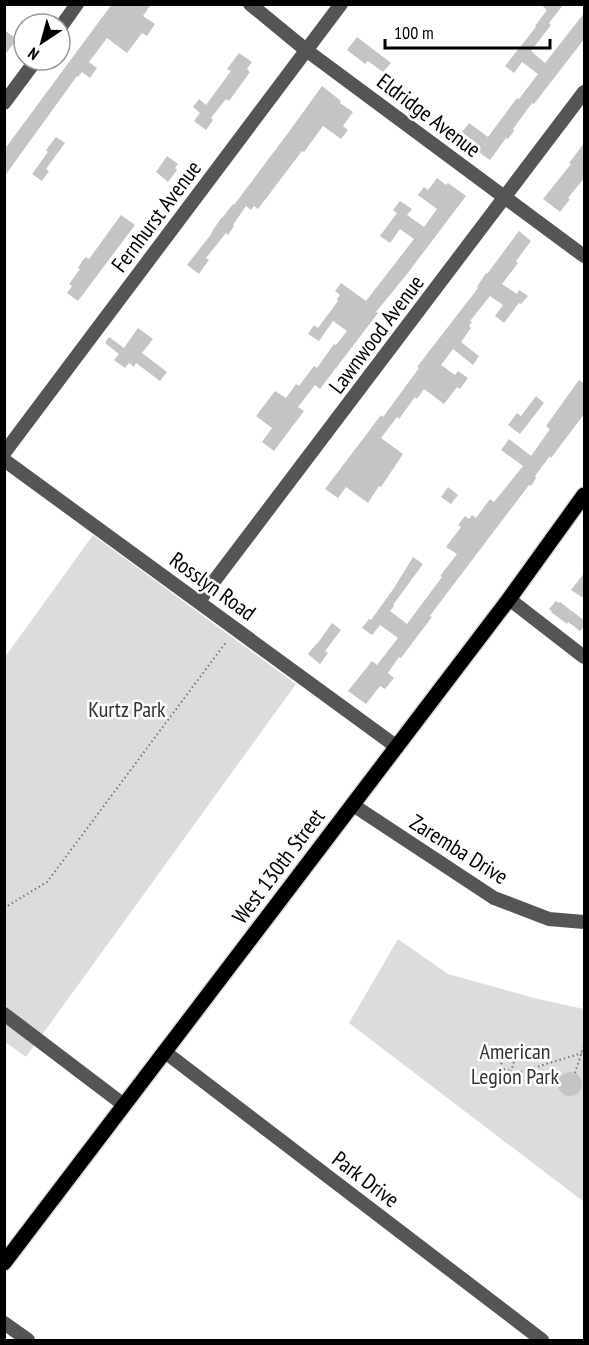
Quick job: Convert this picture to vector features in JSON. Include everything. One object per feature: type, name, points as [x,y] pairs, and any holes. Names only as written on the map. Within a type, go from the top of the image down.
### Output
[{"type":"main road","name":"West 130th Street","points":[[4,1263],[509,599],[585,495]]},
{"type":"street","name":"Eldridge Avenue","points":[[250,4],[306,50],[585,256]]},
{"type":"street","name":"Fernhurst Avenue","points":[[4,453],[341,4]]},
{"type":"street","points":[[4,103],[27,72]]},
{"type":"street","name":"Lawnwood Avenue","points":[[199,601],[585,92]]},
{"type":"street","name":"Rosslyn Road","points":[[4,460],[397,747]]},
{"type":"street","points":[[509,599],[585,657]]},
{"type":"street","name":"Zaremba Drive","points":[[353,805],[494,898],[549,919],[585,922]]},
{"type":"street","points":[[4,1014],[124,1105]]},
{"type":"street","name":"Park Drive","points":[[165,1052],[542,1341]]},
{"type":"street","points":[[4,1323],[28,1341]]},
{"type":"path","points":[[4,908],[48,882],[227,641]]},
{"type":"path","points":[[575,1073],[585,1045]]},
{"type":"path","points":[[511,1071],[516,1055],[506,1052],[500,1068],[517,1073],[582,1053]]},
{"type":"path","points":[[528,1070],[560,1078]]},
{"type":"green space","name":"Kurtz Park","points":[[93,535],[296,684],[26,1057],[5,1042],[5,657]]},
{"type":"green space","name":"American Legion Park","points":[[398,939],[448,974],[534,998],[584,1009],[584,1202],[349,1023]]},
{"type":"building","points":[[112,4],[151,4],[143,16],[155,24],[147,36],[142,33],[127,53],[107,38],[89,62],[97,68],[90,78],[82,72],[77,76],[4,177],[4,150],[62,72],[72,72],[72,58]]},
{"type":"building","points":[[540,4],[564,4],[531,51],[545,63],[585,12],[585,38],[534,104],[532,103],[513,129],[514,131],[490,160],[477,151],[480,146],[462,132],[469,123],[488,137],[538,74],[522,62],[514,73],[505,66],[547,10]]},
{"type":"building","points":[[4,30],[12,36],[12,46],[4,56]]},
{"type":"building","points":[[357,37],[391,63],[383,72],[368,61],[365,64],[347,50]]},
{"type":"building","points":[[239,53],[252,62],[247,69],[250,72],[229,101],[226,99],[211,118],[213,120],[206,130],[194,121],[200,113],[193,107],[199,99],[206,105],[231,71],[227,69]]},
{"type":"building","points":[[322,86],[353,112],[343,126],[348,130],[341,139],[323,126],[258,209],[254,206],[251,210],[246,206],[228,235],[226,233],[206,258],[209,260],[199,274],[187,265]]},
{"type":"building","points":[[56,137],[65,143],[46,169],[49,171],[42,181],[32,174]]},
{"type":"building","points":[[585,142],[585,177],[560,212],[543,199]]},
{"type":"building","points":[[167,156],[178,164],[175,168],[177,170],[168,182],[156,172]]},
{"type":"building","points":[[437,178],[466,196],[320,389],[315,385],[298,407],[304,411],[274,451],[262,442],[272,428],[256,416],[275,391],[286,398],[296,384],[299,386],[314,366],[317,368],[334,344],[336,345],[347,331],[333,321],[319,341],[308,334],[314,325],[318,328],[338,301],[340,295],[335,291],[341,283],[366,301],[414,239],[400,229],[390,243],[380,236],[397,213],[393,210],[400,201],[412,209],[407,215],[424,227],[437,209],[418,195],[424,187],[428,190]]},
{"type":"building","points":[[121,215],[135,225],[78,301],[67,293],[72,286],[69,284],[80,269],[78,268],[83,260],[86,257],[89,259]]},
{"type":"building","points":[[519,231],[531,241],[502,284],[517,294],[519,290],[528,296],[521,304],[519,303],[504,323],[495,316],[503,305],[490,296],[470,321],[472,322],[469,326],[471,328],[461,342],[479,356],[473,365],[453,349],[441,365],[455,375],[458,371],[468,378],[460,389],[457,387],[444,404],[424,389],[399,419],[397,417],[381,438],[403,454],[368,503],[346,487],[338,498],[325,489],[381,415],[383,417],[419,368],[417,367]]},
{"type":"building","points":[[138,328],[153,339],[142,353],[167,372],[160,381],[136,363],[134,367],[129,363],[125,368],[114,360],[119,354],[105,343],[109,337],[124,348]]},
{"type":"building","points":[[579,380],[585,384],[585,413],[432,613],[430,616],[432,617],[401,658],[399,657],[388,673],[394,678],[385,689],[380,686],[366,704],[348,691],[372,661],[377,665],[398,638],[380,625],[372,635],[362,628],[369,619],[371,620],[394,588],[413,557],[423,564],[390,611],[407,624],[457,554],[446,547],[461,527],[458,525],[465,516],[469,519],[472,515],[476,518],[490,499],[494,502],[523,466],[501,450],[509,439],[531,456],[550,429],[546,426]]},
{"type":"building","points":[[536,396],[544,403],[520,434],[508,425],[517,413],[521,416]]},
{"type":"building","points":[[448,487],[458,495],[451,504],[441,497]]},
{"type":"building","points":[[585,572],[585,599],[571,590]]},
{"type":"building","points":[[556,601],[585,621],[585,626],[580,631],[551,612],[549,609]]},
{"type":"building","points":[[332,623],[341,630],[325,651],[328,653],[320,664],[308,654]]},
{"type":"building","points":[[570,1072],[578,1076],[582,1084],[578,1092],[570,1096],[562,1092],[558,1084],[562,1076]]}]
